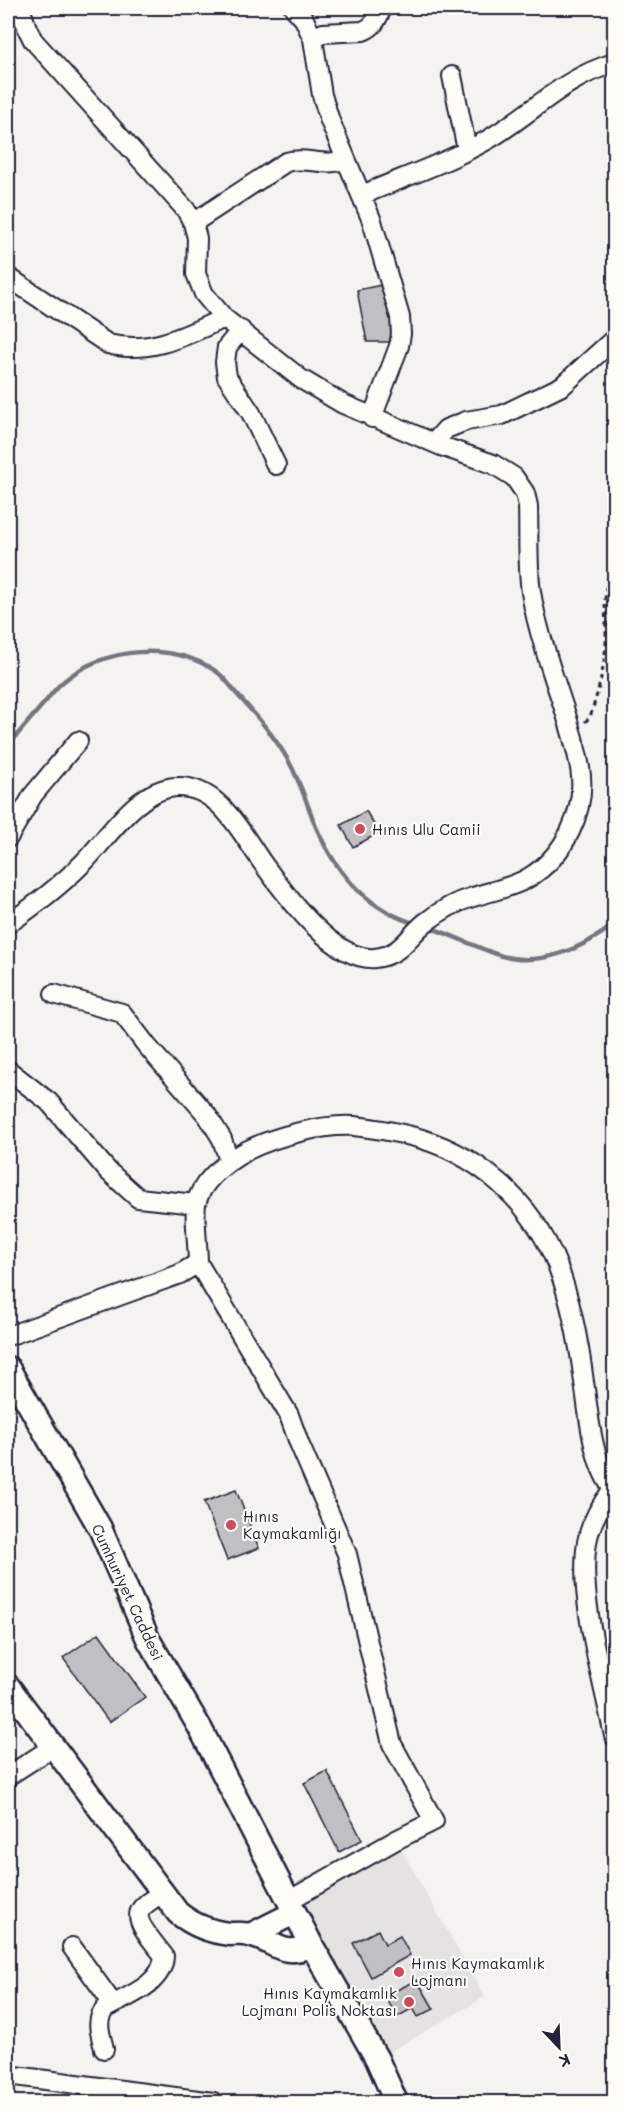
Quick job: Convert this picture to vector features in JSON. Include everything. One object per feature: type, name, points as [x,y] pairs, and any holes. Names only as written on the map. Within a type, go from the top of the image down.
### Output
[{"type":"main road","name":"Cumhuriyet Caddesi","points":[[8,1368],[100,1528],[148,1639],[200,1728],[291,1907],[377,2059],[396,2103]]},
{"type":"main road","points":[[8,1686],[178,1913],[196,1926],[214,1931],[250,1935],[284,1950],[301,1950],[312,1946]]},
{"type":"main road","points":[[250,1935],[291,1907]]},
{"type":"street","points":[[8,924],[83,864],[130,811],[149,795],[167,788],[194,788],[210,797],[226,811],[266,867],[323,936],[341,950],[356,957],[385,956],[398,951],[424,923],[458,901],[508,887],[528,878],[544,866],[562,848],[574,825],[579,800],[580,771],[571,731],[545,652],[533,598],[528,506],[525,493],[514,477],[493,464],[441,446],[343,404],[301,379],[224,318],[204,294],[196,274],[197,238],[186,210],[33,40],[20,8]]},
{"type":"street","points":[[294,8],[304,18],[313,39],[322,95],[330,121],[362,195],[400,317],[399,346],[372,418]]},
{"type":"street","points":[[313,39],[323,33],[368,29],[375,23],[382,8]]},
{"type":"street","points":[[362,195],[467,150],[505,129],[567,83],[594,69],[615,63]]},
{"type":"street","points":[[452,76],[467,150]]},
{"type":"street","points":[[193,223],[286,162],[304,159],[326,164],[345,159]]},
{"type":"street","points":[[8,277],[108,344],[119,347],[145,348],[159,345],[224,318]]},
{"type":"street","points":[[241,330],[227,347],[225,362],[227,376],[251,413],[276,465]]},
{"type":"street","points":[[441,446],[439,437],[446,429],[466,421],[502,415],[562,386],[615,339]]},
{"type":"street","points":[[8,838],[33,795],[78,741]]},
{"type":"street","points":[[54,994],[122,1013],[147,1046],[207,1115],[222,1139],[229,1161]]},
{"type":"street","points":[[8,1070],[50,1102],[108,1171],[138,1198],[196,1204]]},
{"type":"street","points":[[291,1907],[396,1840],[434,1821],[392,1744],[347,1554],[299,1443],[289,1414],[198,1263],[196,1204],[214,1174],[229,1161],[250,1149],[283,1137],[319,1129],[351,1126],[422,1138],[482,1168],[506,1189],[528,1214],[545,1240],[558,1266],[569,1300],[579,1346],[591,1426],[603,1474],[614,1489],[599,1509],[590,1530],[586,1551],[586,1577],[591,1627],[615,1736]]},
{"type":"street","points":[[8,1336],[180,1274],[198,1263]]},
{"type":"street","points":[[8,1776],[53,1746]]},
{"type":"street","points":[[104,2049],[99,2017],[103,2010],[152,1981],[162,1968],[164,1956],[141,1925],[139,1915],[141,1908],[162,1893]]},
{"type":"street","points":[[72,1947],[113,2004]]},
{"type":"street","points":[[8,2074],[213,2103]]},
{"type":"path","points":[[571,731],[580,727],[590,717],[597,698],[605,651],[604,598],[606,584],[615,561]]},
{"type":"shaded area","name":"Hınıs Kaymakamlık Lojmanı","points":[[396,1840],[485,1997],[377,2059],[288,1901]]},
{"type":"building","points":[[382,285],[389,315],[396,316],[395,342],[367,342],[357,290]]},
{"type":"building","name":"Hınıs Ulu Camii","points":[[366,811],[379,833],[353,847],[341,825]]},
{"type":"building","name":"Hınıs Kaymakamlığı","points":[[236,1490],[259,1548],[227,1560],[204,1502]]},
{"type":"building","points":[[99,1633],[145,1697],[109,1722],[63,1658]]},
{"type":"building","points":[[327,1771],[362,1840],[339,1852],[304,1783]]},
{"type":"building","name":"Hınıs Kaymakamlık Lojmanı","points":[[378,1930],[385,1944],[400,1936],[410,1955],[371,1977],[353,1943]]},
{"type":"building","name":"Hınıs Kaymakamlık Lojmanı Polis Noktası","points":[[417,1980],[434,2009],[418,2017],[413,2008],[397,2017],[385,1996]]},
{"type":"waterway","points":[[8,746],[61,683],[99,661],[118,655],[160,652],[199,662],[217,672],[224,679],[276,742],[296,776],[324,844],[333,860],[355,888],[383,909],[417,924]]},
{"type":"waterway","points":[[428,927],[502,956],[531,959],[576,948],[614,924]]},
{"type":"place","name":"Hınıs Ulu Camii","points":[[360,829]]},
{"type":"place","name":"Hınıs Kaymakamlığı","points":[[231,1525]]},
{"type":"place","name":"Hınıs Kaymakamlık Lojmanı","points":[[399,1972]]},
{"type":"place","name":"Hınıs Kaymakamlık Lojmanı Polis Noktası","points":[[409,2002]]}]
